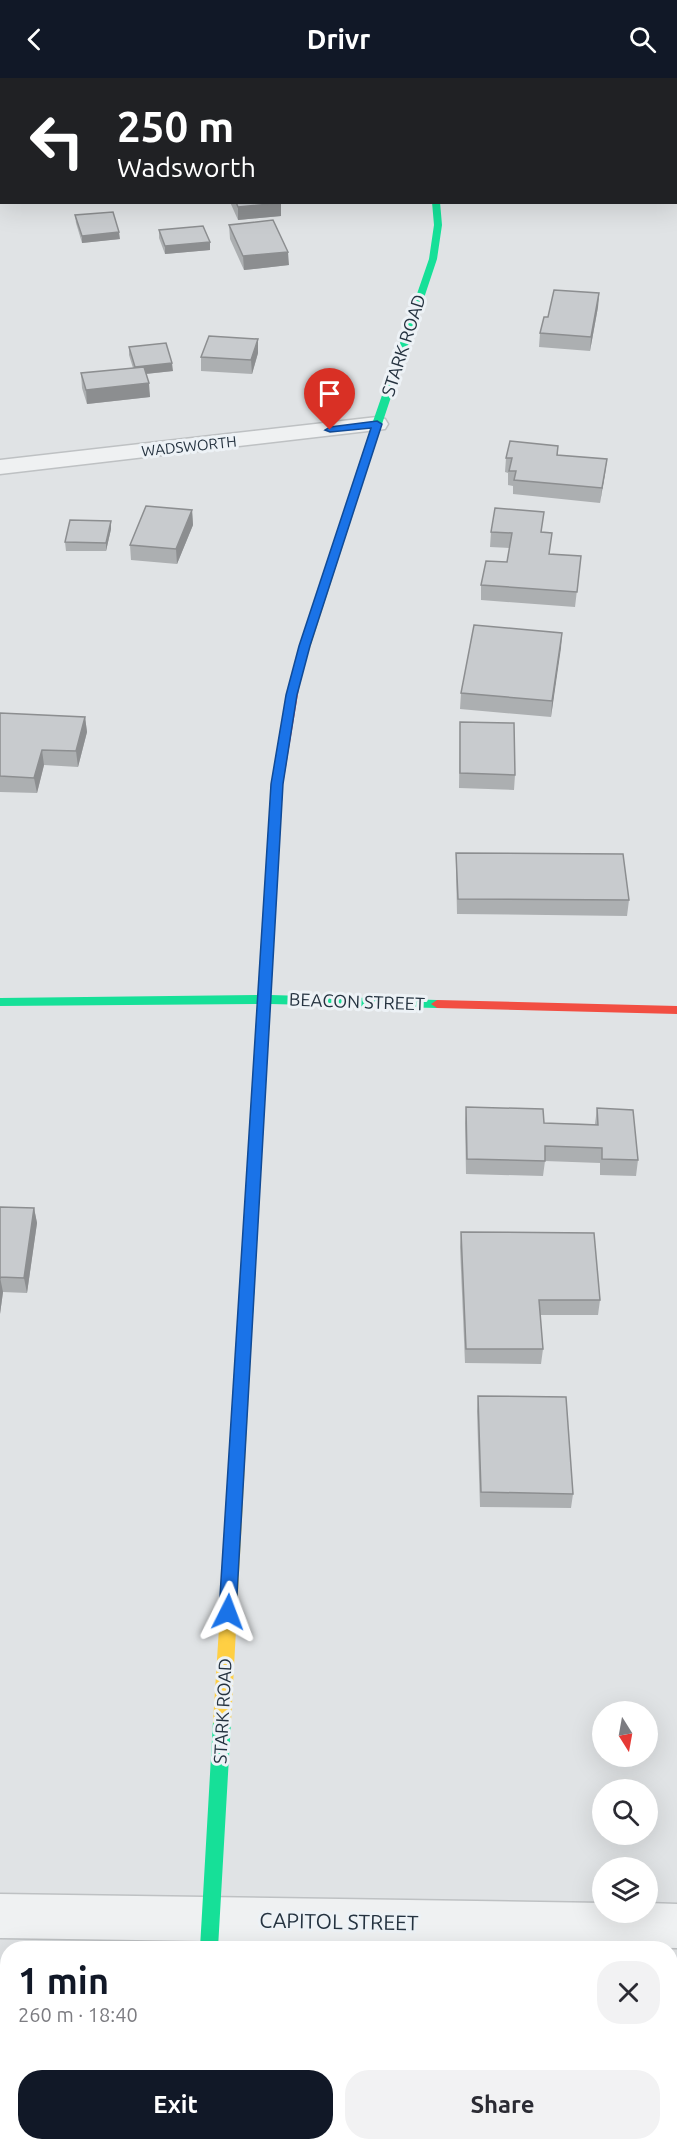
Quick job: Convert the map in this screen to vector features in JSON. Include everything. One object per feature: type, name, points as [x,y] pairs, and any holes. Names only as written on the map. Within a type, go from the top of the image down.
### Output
[{"type":"street","name":"STARK ROAD","points":[[209,1934],[277,784],[291,695],[304,646],[433,262],[438,235],[436,204]]},
{"type":"street","name":"WADSWORTH","points":[[0,467],[377,424]]},
{"type":"street","name":"BEACON STREET","points":[[0,1002],[263,999],[677,1010]]},
{"type":"street","name":"CAPITOL STREET","points":[[0,1916],[209,1934],[677,1926]]},
{"type":"building","points":[[237,204],[270,204],[238,207]]},
{"type":"building","points":[[113,212],[119,232],[82,236],[75,215]]},
{"type":"building","points":[[273,220],[288,252],[243,256],[229,225]]},
{"type":"building","points":[[203,226],[210,242],[165,246],[159,230]]},
{"type":"building","points":[[554,290],[599,293],[591,337],[540,333],[544,317],[548,317]]},
{"type":"building","points":[[209,336],[258,339],[251,360],[201,357]]},
{"type":"building","points":[[166,343],[172,363],[135,367],[129,347]]},
{"type":"building","points":[[144,367],[149,383],[86,390],[81,373]]},
{"type":"building","points":[[510,441],[558,446],[557,455],[607,459],[602,488],[514,480],[516,471],[509,471],[512,458],[506,458]]},
{"type":"building","points":[[146,506],[192,510],[176,549],[130,545]]},
{"type":"building","points":[[495,508],[544,512],[541,532],[552,533],[549,554],[581,556],[577,592],[481,585],[486,561],[507,562],[512,533],[491,532]]},
{"type":"building","points":[[70,520],[111,521],[106,543],[65,542]]},
{"type":"building","points":[[474,625],[562,633],[552,701],[461,693]]},
{"type":"building","points":[[0,713],[85,717],[76,751],[42,750],[34,778],[0,776]]},
{"type":"building","points":[[460,722],[514,723],[515,775],[460,773]]},
{"type":"building","points":[[456,853],[623,854],[629,900],[458,899]]},
{"type":"building","points":[[466,1107],[543,1109],[544,1123],[598,1125],[597,1108],[633,1110],[638,1160],[602,1159],[602,1148],[545,1146],[545,1161],[467,1159]]},
{"type":"building","points":[[0,1207],[34,1208],[24,1278],[0,1277]]},
{"type":"building","points":[[461,1232],[594,1233],[600,1300],[539,1300],[543,1349],[466,1349]]},
{"type":"building","points":[[478,1396],[566,1397],[573,1494],[481,1492]]},
{"type":"traffic: fast","points":[[375,430],[433,259],[438,225],[436,204]]},
{"type":"traffic: fast","points":[[246,1315],[270,899]]},
{"type":"traffic: fast","points":[[0,1002],[263,999],[437,1004]]},
{"type":"traffic: fast","points":[[209,1941],[222,1722]]},
{"type":"traffic: slow","points":[[296,676],[375,430]]},
{"type":"traffic: slow","points":[[222,1722],[246,1315]]},
{"type":"traffic: jam","points":[[270,899],[277,785],[296,676]]},
{"type":"traffic: jam","points":[[437,1004],[677,1010]]},
{"type":"route","points":[[228,1612],[277,784],[291,695],[304,646],[377,424],[330,430]]}]
